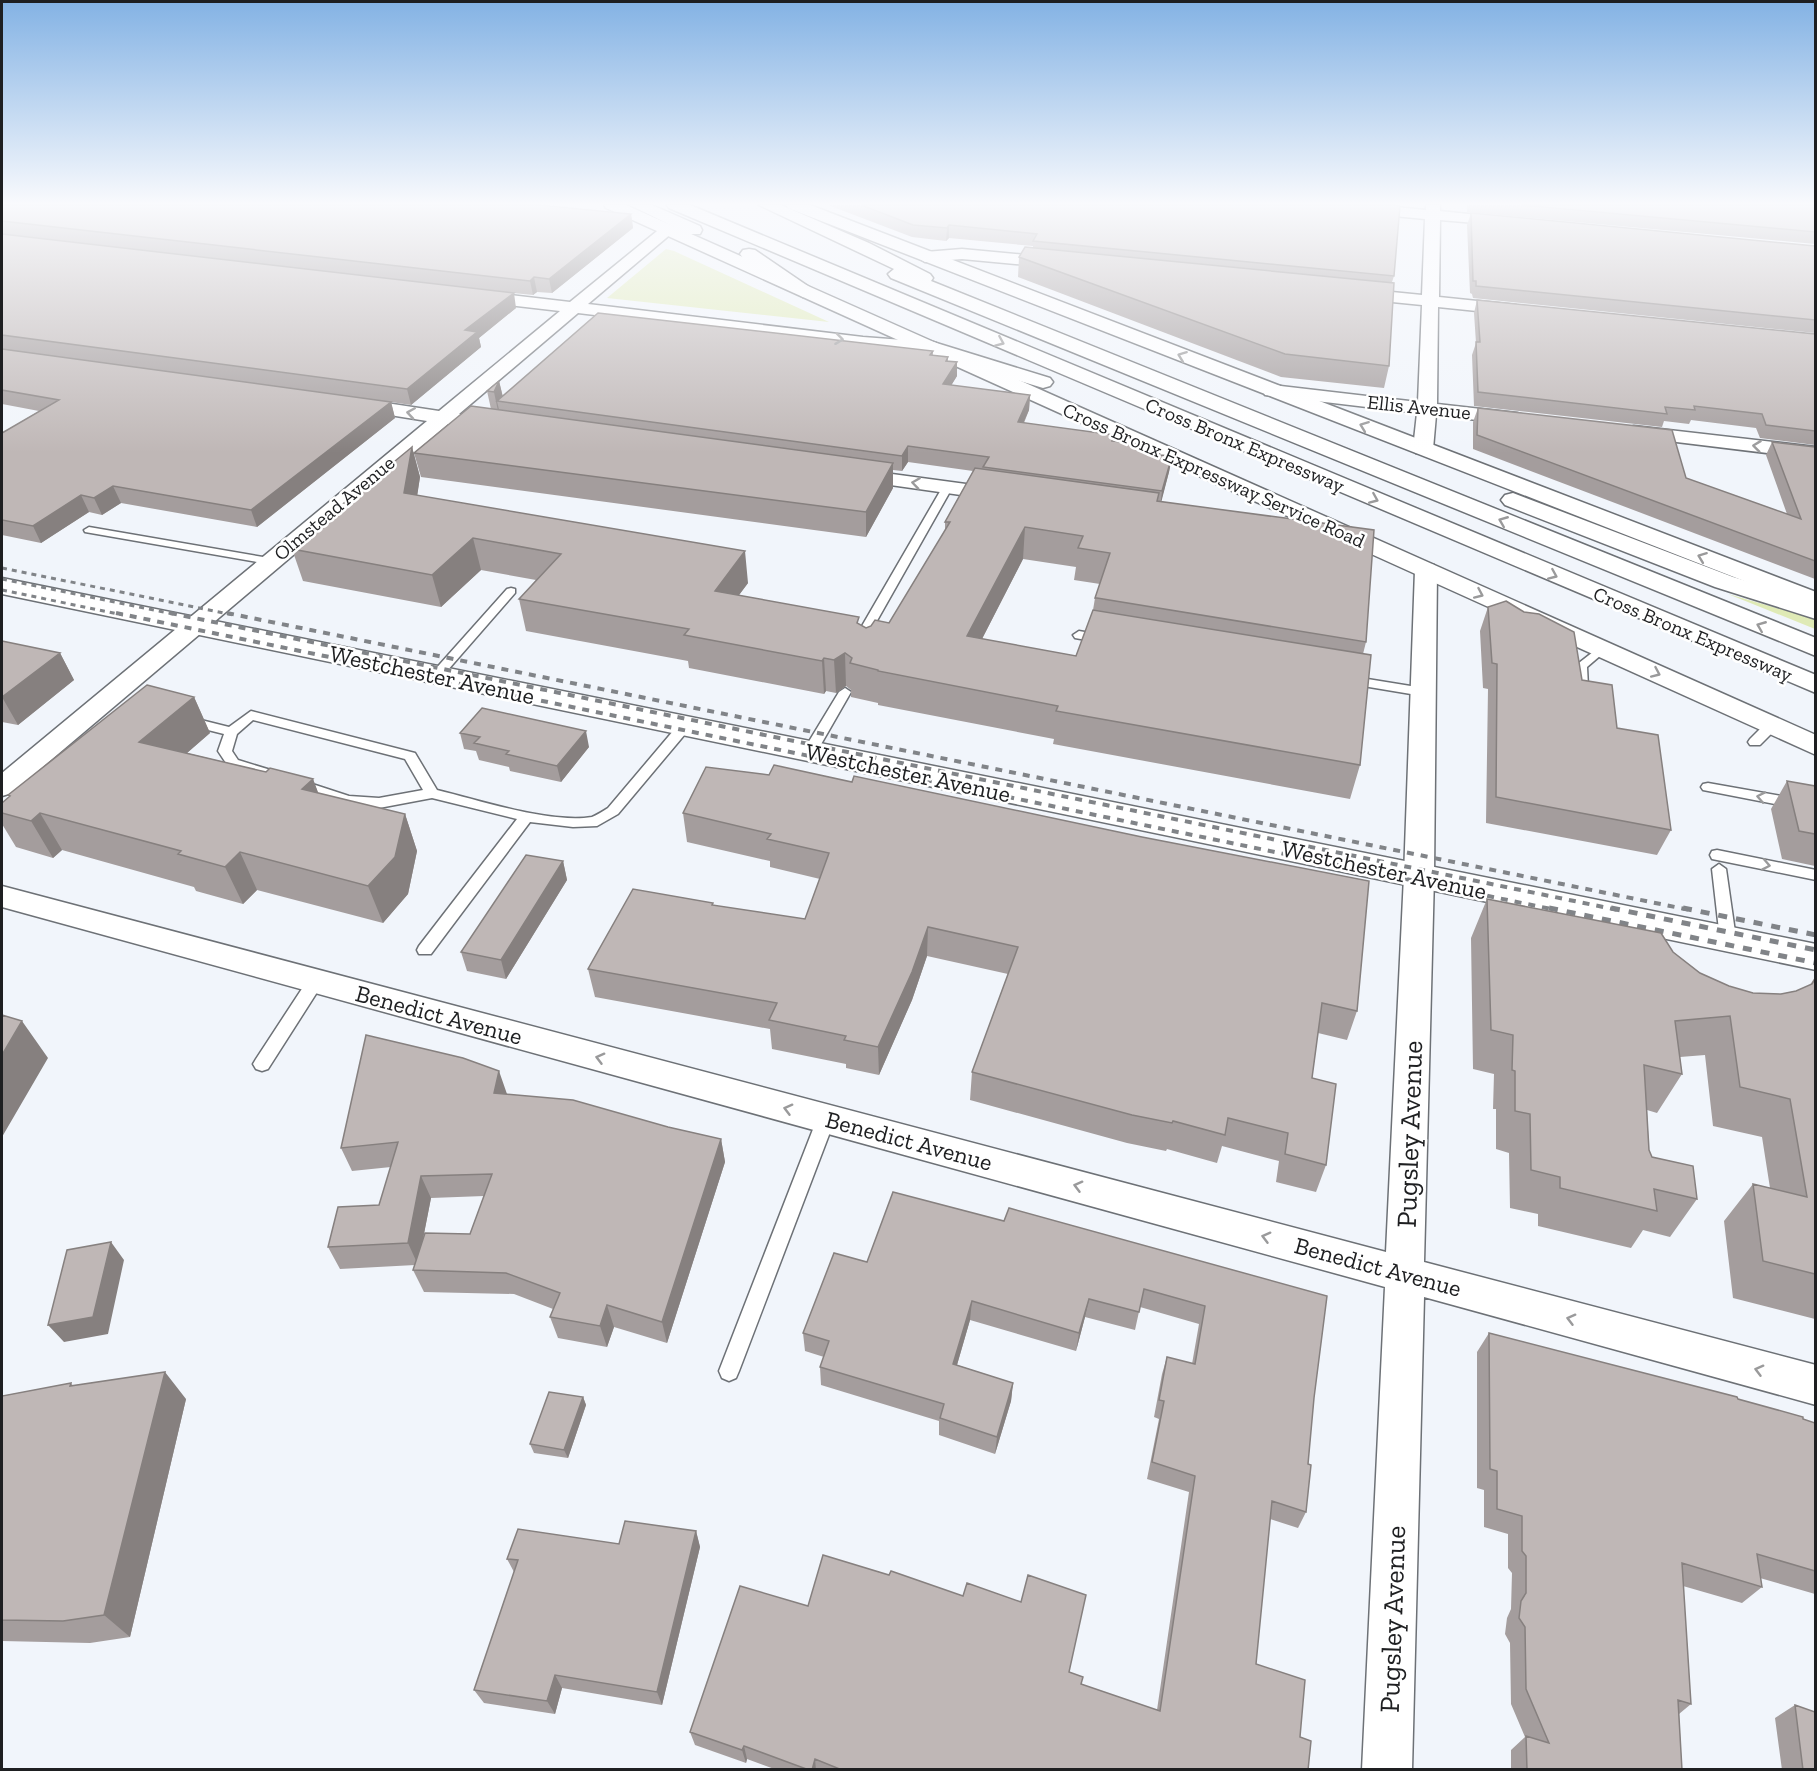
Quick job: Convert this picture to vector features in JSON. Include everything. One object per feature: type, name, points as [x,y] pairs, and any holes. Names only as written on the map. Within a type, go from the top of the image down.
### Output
[{"type":"main road","name":"Cross Bronx Expressway Service Road","points":[[797,288],[1326,525],[1429,553],[1602,649],[1763,734],[1815,746]]},
{"type":"main road","points":[[801,288],[809,293]]},
{"type":"main road","name":"Cross Bronx Expressway","points":[[869,288],[1815,685]]},
{"type":"main road","name":"Cross Bronx Expressway","points":[[931,288],[1815,648]]},
{"type":"main road","points":[[942,288],[981,308]]},
{"type":"main road","points":[[1004,288],[1815,601]]},
{"type":"main road","points":[[930,347],[1006,369],[1067,391],[1429,553]]},
{"type":"main road","points":[[1095,355],[1405,460],[1724,582],[1815,611]]},
{"type":"main road","points":[[1486,570],[1815,699]]},
{"type":"main road","name":"Westchester Avenue","points":[[2,586],[809,753],[1815,957]]},
{"type":"street","name":"Olmstead Avenue","points":[[2,787],[115,703],[194,625],[597,288]]},
{"type":"street","points":[[1423,449],[1427,408],[1430,288]]},
{"type":"street","points":[[1334,291],[1534,311]]},
{"type":"street","points":[[453,293],[863,342],[930,347]]},
{"type":"street","name":"Ellis Avenue","points":[[1272,391],[1531,420]]},
{"type":"street","points":[[330,401],[519,429]]},
{"type":"street","points":[[1614,430],[1815,453]]},
{"type":"street","points":[[838,472],[1027,499]]},
{"type":"street","points":[[1300,534],[1317,531],[1326,525]]},
{"type":"street","name":"Pugsley Avenue","points":[[1387,1770],[1429,553]]},
{"type":"street","name":"Benedict Avenue","points":[[2,897],[1815,1385]]},
{"type":"lane","points":[[866,655],[876,637],[862,625],[947,488]]},
{"type":"lane","points":[[89,530],[269,561]]},
{"type":"lane","points":[[436,676],[511,591]]},
{"type":"lane","points":[[1080,635],[1118,642]]},
{"type":"lane","points":[[1583,699],[1580,668],[1602,649]]},
{"type":"lane","points":[[1335,678],[1423,692]]},
{"type":"lane","points":[[809,753],[845,692]]},
{"type":"lane","points":[[432,793],[410,756],[251,715],[231,732],[225,751],[233,762],[348,800],[379,803],[432,793],[525,817],[573,822],[597,821],[612,811],[684,727]]},
{"type":"lane","points":[[171,717],[231,732]]},
{"type":"lane","points":[[1707,787],[1815,807]]},
{"type":"lane","points":[[425,950],[525,817]]},
{"type":"lane","points":[[1728,939],[1718,862],[1815,875]]},
{"type":"lane","points":[[262,1064],[315,982]]},
{"type":"lane","points":[[729,1371],[826,1119]]},
{"type":"green space","points":[[619,288],[754,288],[829,322],[607,298]]},
{"type":"green space","points":[[1728,594],[1815,619],[1815,629]]},
{"type":"building","points":[[2,288],[468,288],[514,293],[465,330],[477,332],[407,389],[2,335]]},
{"type":"building","points":[[1103,288],[1394,288],[1389,366],[1285,354]]},
{"type":"building","points":[[1492,288],[1815,288],[1815,320]]},
{"type":"building","points":[[1477,300],[1815,334],[1815,431],[1766,425],[1762,414],[1694,406],[1695,410],[1665,407],[1667,414],[1478,392],[1476,342],[1480,342]]},
{"type":"building","points":[[598,313],[933,351],[930,355],[948,357],[946,361],[957,362],[943,384],[1030,395],[1018,422],[1115,435],[1112,441],[1146,445],[1144,450],[1172,456],[1162,491],[983,467],[989,457],[908,446],[902,456],[497,401]]},
{"type":"building","points":[[2,349],[391,402],[251,510],[113,486],[94,498],[81,495],[33,526],[2,520],[2,433],[59,400],[2,390]]},
{"type":"building","points":[[499,381],[494,392],[487,391]]},
{"type":"building","points":[[471,406],[893,463],[866,512],[414,453]]},
{"type":"building","points":[[1478,408],[1672,430],[1686,478],[1801,519],[1772,442],[1815,447],[1815,561],[1477,435]]},
{"type":"building","points":[[412,447],[404,493],[745,551],[715,591],[859,617],[857,623],[866,628],[871,626],[875,620],[889,623],[950,522],[945,522],[975,468],[1159,493],[1157,501],[1374,530],[1366,642],[1095,598],[1110,553],[1078,548],[1083,536],[1025,527],[967,636],[1076,656],[1093,610],[1371,655],[1360,765],[1056,711],[1058,706],[878,671],[850,663],[852,658],[845,653],[834,660],[824,658],[822,661],[684,635],[689,629],[519,599],[561,554],[473,538],[432,575],[292,549],[349,504],[344,503]]},
{"type":"building","points":[[1506,601],[1524,612],[1539,614],[1574,632],[1582,680],[1612,685],[1617,728],[1658,735],[1671,830],[1496,797],[1497,664],[1492,663],[1488,607]]},
{"type":"building","points":[[2,641],[60,653],[2,697]]},
{"type":"building","points":[[147,685],[194,697],[139,742],[266,772],[270,768],[313,779],[302,789],[405,814],[395,857],[368,886],[240,852],[225,867],[178,854],[181,851],[40,813],[31,821],[2,813],[2,803],[10,796],[8,795]]},
{"type":"building","points":[[482,708],[586,731],[557,766],[506,754],[509,751],[474,743],[480,737],[460,733]]},
{"type":"building","points":[[774,765],[852,782],[854,776],[1142,837],[1369,881],[1357,1011],[1322,1003],[1312,1078],[1336,1084],[1326,1165],[1285,1154],[1288,1133],[1228,1118],[1225,1135],[1173,1121],[1172,1123],[1132,1115],[972,1072],[1018,947],[928,927],[912,972],[878,1047],[844,1040],[846,1036],[769,1020],[777,1003],[588,969],[633,889],[713,903],[712,905],[805,919],[829,853],[767,839],[771,834],[683,813],[706,767],[769,775]]},
{"type":"building","points":[[1787,781],[1815,786],[1815,834],[1799,831]]},
{"type":"building","points":[[526,855],[563,861],[501,960],[461,952]]},
{"type":"building","points":[[1487,899],[1661,933],[1673,952],[1700,973],[1729,986],[1753,993],[1781,994],[1796,991],[1812,984],[1815,979],[1815,1274],[1763,1261],[1753,1184],[1807,1197],[1790,1099],[1740,1087],[1730,1016],[1675,1021],[1682,1074],[1644,1065],[1649,1150],[1652,1157],[1693,1166],[1697,1199],[1654,1189],[1657,1211],[1560,1188],[1560,1177],[1531,1170],[1530,1114],[1515,1111],[1515,1071],[1512,1070],[1513,1035],[1491,1030]]},
{"type":"building","points":[[2,1015],[22,1021],[2,1055]]},
{"type":"building","points":[[366,1035],[463,1058],[499,1071],[494,1093],[573,1100],[668,1127],[721,1139],[662,1322],[607,1305],[600,1326],[550,1317],[560,1293],[506,1273],[413,1270],[425,1233],[470,1234],[492,1174],[421,1176],[408,1243],[328,1247],[338,1207],[379,1205],[398,1142],[341,1148]]},
{"type":"building","points":[[893,1192],[1004,1221],[1009,1208],[1327,1296],[1314,1398],[1306,1512],[1272,1501],[1256,1664],[1305,1680],[1300,1737],[1311,1741],[1308,1770],[842,1770],[815,1759],[812,1770],[809,1770],[744,1746],[742,1750],[690,1732],[740,1586],[808,1606],[823,1555],[889,1575],[891,1571],[963,1596],[967,1583],[1021,1602],[1028,1575],[1086,1595],[1069,1672],[1083,1677],[1081,1684],[1160,1711],[1195,1476],[1152,1462],[1164,1401],[1159,1400],[1167,1357],[1195,1364],[1205,1306],[1144,1289],[1139,1312],[1089,1299],[1079,1333],[972,1301],[953,1364],[1013,1383],[997,1437],[940,1418],[944,1404],[820,1367],[829,1341],[803,1333],[834,1253],[867,1262]]},
{"type":"building","points":[[111,1242],[93,1317],[48,1325],[67,1250]]},
{"type":"building","points":[[1489,1333],[1737,1397],[1803,1417],[1815,1423],[1815,1571],[1757,1554],[1762,1587],[1682,1563],[1691,1704],[1678,1700],[1682,1770],[1527,1770],[1526,1736],[1549,1743],[1526,1689],[1525,1627],[1519,1618],[1521,1601],[1526,1593],[1526,1556],[1522,1551],[1522,1516],[1497,1509],[1497,1471],[1490,1469]]},
{"type":"building","points":[[165,1372],[104,1615],[63,1621],[2,1620],[2,1396],[71,1383],[70,1386]]},
{"type":"building","points":[[549,1392],[583,1397],[564,1450],[530,1444]]},
{"type":"building","points":[[625,1521],[696,1531],[657,1692],[555,1675],[547,1701],[474,1690],[518,1560],[507,1559],[518,1529],[619,1544]]},
{"type":"building","points":[[1795,1705],[1815,1712],[1815,1770],[1803,1770]]},
{"type":"railway","points":[[2,568],[234,615]]},
{"type":"railway","points":[[2,579],[178,615]]},
{"type":"railway","points":[[2,590],[123,615]]},
{"type":"railway","points":[[116,613],[1556,910]]},
{"type":"railway","points":[[170,613],[1618,910]]},
{"type":"railway","points":[[227,613],[1690,910]]},
{"type":"railway","points":[[1549,908],[1816,963]]},
{"type":"railway","points":[[1611,908],[1816,950]]},
{"type":"railway","points":[[1683,908],[1816,935]]}]
